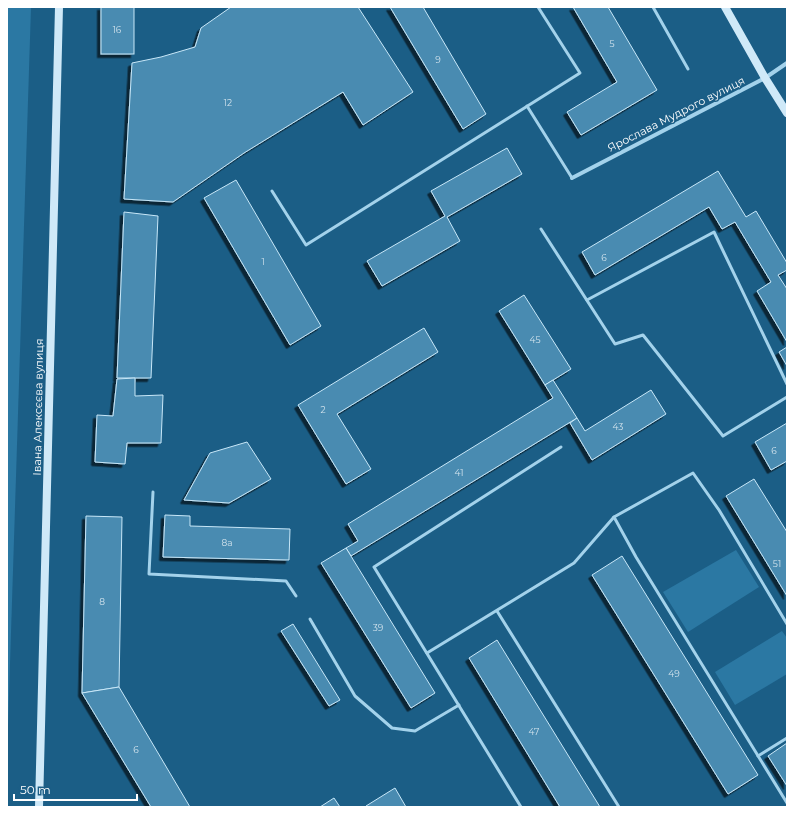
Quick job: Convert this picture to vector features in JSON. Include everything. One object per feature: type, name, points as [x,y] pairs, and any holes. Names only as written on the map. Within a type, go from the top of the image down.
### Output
[{"type":"street","name":"Івана Алексєєва вулиця","points":[[39,807],[59,7]]},
{"type":"street","points":[[725,7],[765,78],[787,113]]},
{"type":"street","name":"Ярослава Мудрого вулиця","points":[[572,178],[765,78],[787,63]]},
{"type":"lane","points":[[272,191],[306,245],[580,73],[538,7]]},
{"type":"lane","points":[[653,7],[688,69]]},
{"type":"lane","points":[[527,106],[572,178]]},
{"type":"lane","points":[[542,228],[615,344],[644,335],[723,436],[787,397]]},
{"type":"lane","points":[[587,300],[714,232],[787,384]]},
{"type":"lane","points":[[521,807],[374,566],[561,447]]},
{"type":"lane","points":[[427,653],[574,564],[614,517],[693,473],[719,510],[787,624]]},
{"type":"lane","points":[[153,492],[149,574],[286,581],[296,596]]},
{"type":"lane","points":[[614,517],[636,557],[787,803]]},
{"type":"lane","points":[[497,611],[619,807]]},
{"type":"lane","points":[[310,619],[355,696],[392,728],[415,731],[459,705]]},
{"type":"lane","points":[[758,756],[787,738]]},
{"type":"shaded area","points":[[7,7],[31,7],[7,758]]},
{"type":"shaded area","points":[[736,550],[759,587],[688,632],[663,592]]},
{"type":"shaded area","points":[[782,631],[787,638],[787,674],[735,705],[715,672]]},
{"type":"building","points":[[101,7],[134,7],[134,54],[101,54]]},
{"type":"building","points":[[231,7],[358,7],[413,92],[363,125],[343,92],[244,153],[173,202],[124,199],[132,63],[161,57],[195,47],[201,28]]},
{"type":"building","points":[[390,7],[423,7],[486,114],[463,129]]},
{"type":"building","points":[[573,7],[608,7],[657,90],[581,135],[567,112],[617,82]]},
{"type":"building","points":[[507,148],[522,174],[447,217],[460,241],[382,286],[367,261],[445,216],[431,191]]},
{"type":"building","points":[[718,171],[746,217],[756,211],[787,263],[787,270],[778,275],[787,289],[787,342],[757,291],[771,282],[735,222],[722,229],[709,207],[595,275],[582,252]]},
{"type":"building","points":[[236,180],[321,326],[290,345],[204,198]]},
{"type":"building","points":[[124,212],[158,216],[151,378],[117,378]]},
{"type":"building","points":[[524,295],[571,369],[545,385],[499,311]]},
{"type":"building","points":[[424,328],[438,352],[337,414],[371,469],[346,484],[298,405]]},
{"type":"building","points":[[787,347],[787,366],[779,352]]},
{"type":"building","points":[[135,378],[135,396],[163,395],[161,443],[127,443],[125,464],[95,462],[97,415],[113,416],[117,379]]},
{"type":"building","points":[[553,380],[577,418],[351,556],[346,548],[358,541],[348,524],[553,398],[545,385]]},
{"type":"building","points":[[651,390],[666,414],[592,460],[570,423],[577,418],[585,431]]},
{"type":"building","points":[[787,423],[787,461],[771,470],[755,442]]},
{"type":"building","points":[[247,442],[271,479],[229,503],[184,500],[210,453]]},
{"type":"building","points":[[754,479],[787,532],[787,596],[726,496]]},
{"type":"building","points":[[165,515],[190,516],[190,526],[290,529],[289,560],[163,557]]},
{"type":"building","points":[[86,516],[122,517],[119,687],[82,693]]},
{"type":"building","points":[[346,548],[435,693],[411,708],[321,563]]},
{"type":"building","points":[[622,556],[758,775],[728,794],[592,575]]},
{"type":"building","points":[[293,624],[340,700],[329,706],[281,631]]},
{"type":"building","points":[[497,640],[600,807],[560,807],[469,658]]},
{"type":"building","points":[[119,687],[190,807],[151,807],[82,693]]},
{"type":"building","points":[[787,743],[787,786],[768,756]]},
{"type":"building","points":[[395,788],[406,807],[366,807],[366,806]]},
{"type":"building","points":[[334,798],[340,807],[320,807]]}]
